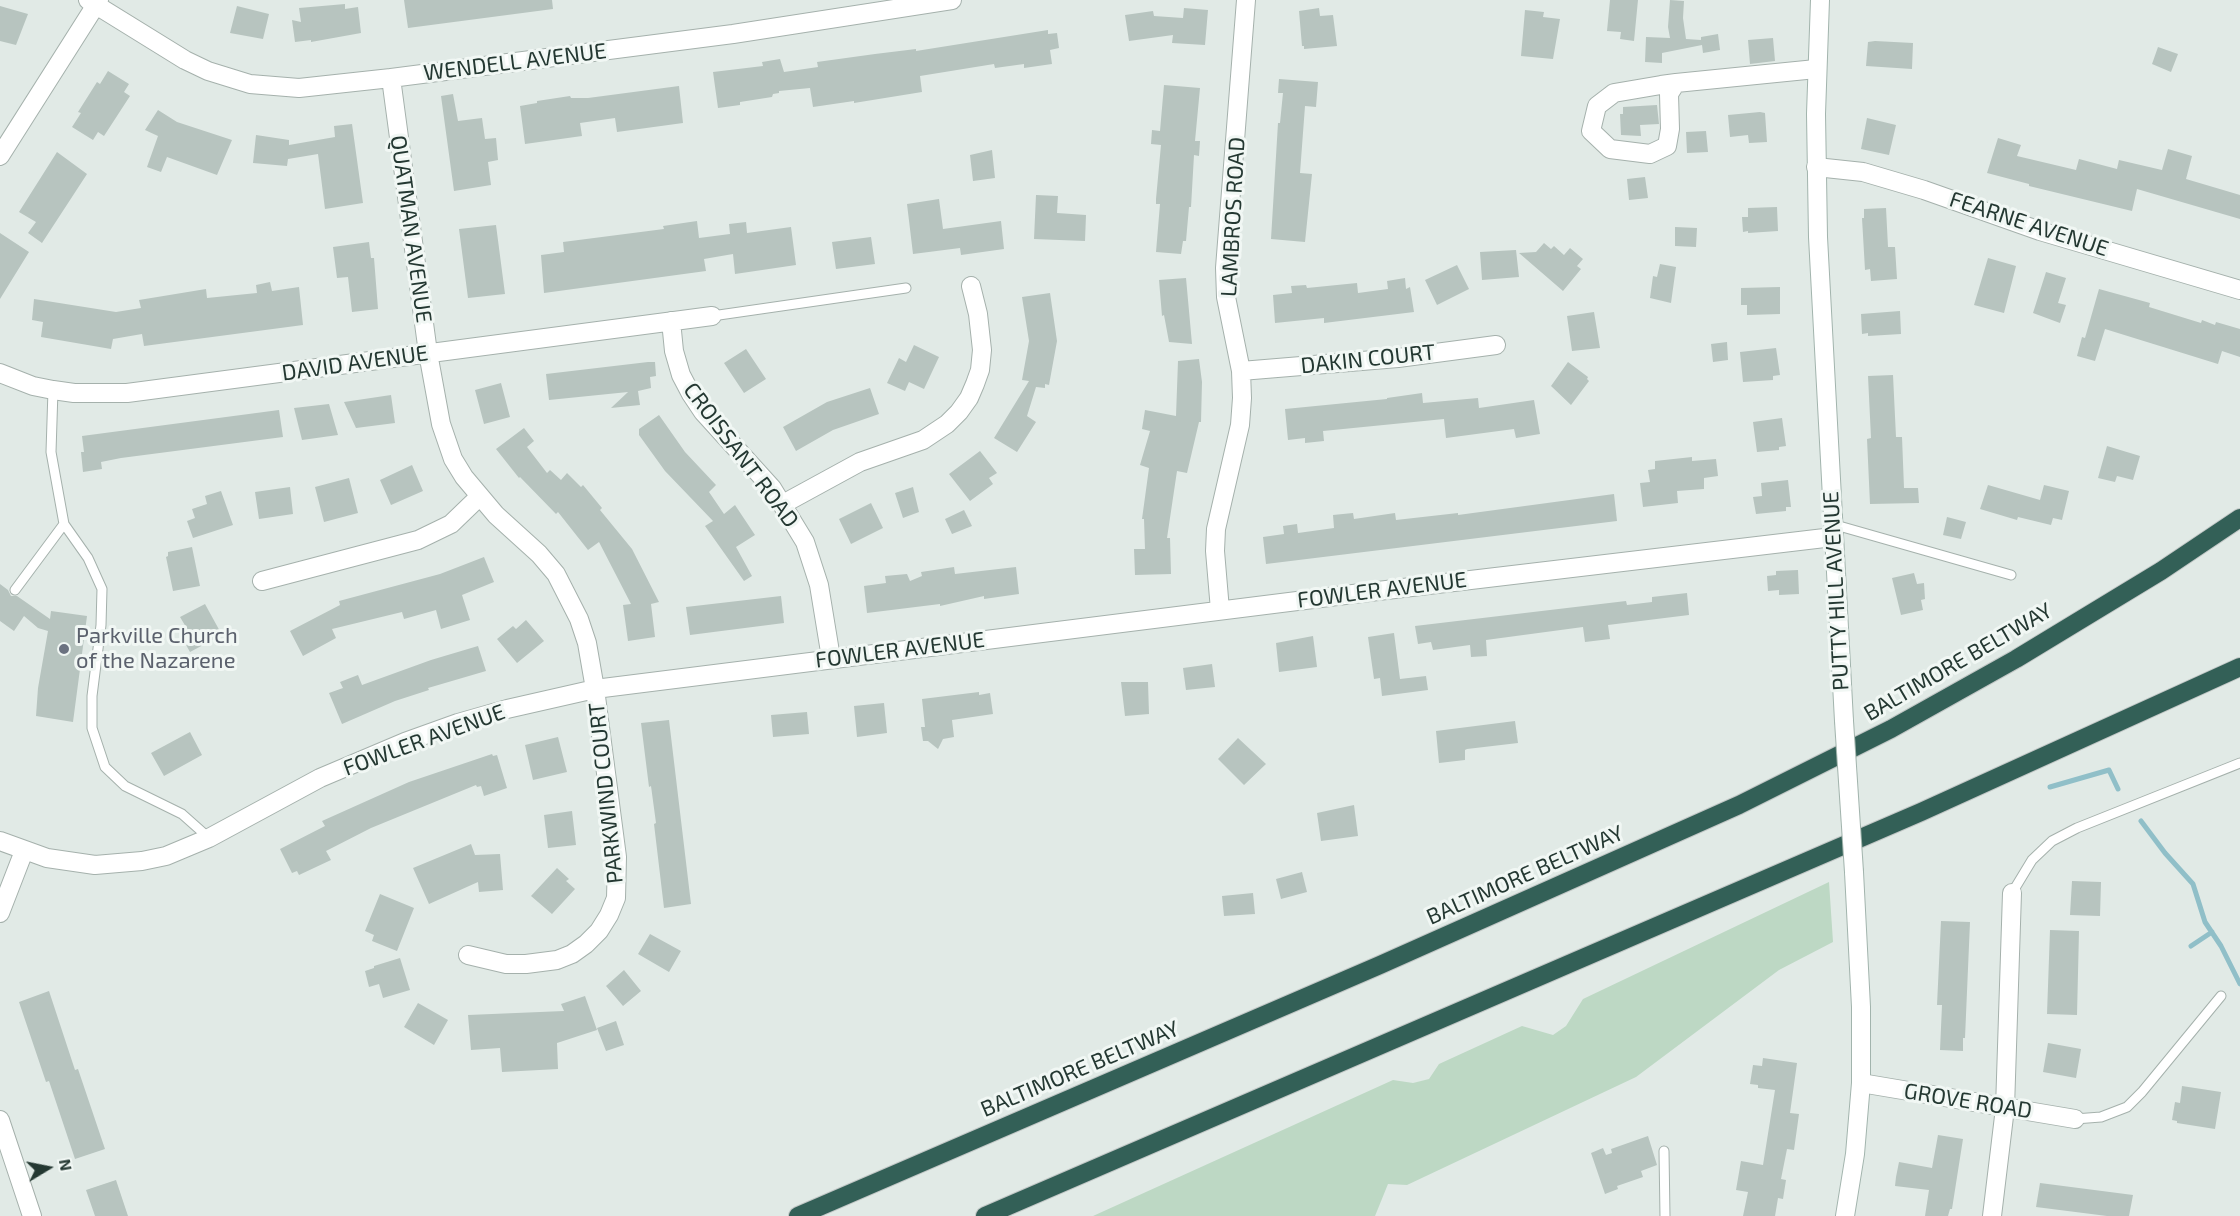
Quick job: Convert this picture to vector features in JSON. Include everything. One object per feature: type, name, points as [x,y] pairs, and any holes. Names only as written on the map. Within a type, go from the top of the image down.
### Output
[{"type":"highway","points":[[2016,659],[2159,566],[2240,508]]},
{"type":"highway","name":"BALTIMORE BELTWAY","points":[[798,1216],[1285,1007],[1718,815],[1892,729],[2016,659],[2161,571],[2240,518]]},
{"type":"highway","points":[[985,1216],[1921,812],[2240,667]]},
{"type":"street","name":"WENDELL AVENUE","points":[[94,2],[185,60],[218,74],[250,84],[299,88],[733,34],[952,0]]},
{"type":"street","name":"LAMBROS ROAD","points":[[1220,610],[1215,551],[1216,529],[1240,425],[1242,398],[1241,371],[1227,297],[1225,268],[1246,0]]},
{"type":"street","name":"PUTTY HILL AVENUE","points":[[1820,0],[1816,69],[1820,306],[1861,1007],[1861,1083],[1855,1154],[1845,1216]]},
{"type":"street","points":[[0,156],[94,2]]},
{"type":"street","points":[[1676,83],[1669,94],[1670,129],[1667,146],[1650,154],[1610,149],[1591,131],[1597,106],[1614,93],[1676,83],[1816,69]]},
{"type":"street","name":"QUATMAN AVENUE","points":[[391,78],[428,353],[436,402],[446,441],[464,477],[479,497],[539,554],[556,574],[579,619],[587,644],[595,689]]},
{"type":"street","name":"FEARNE AVENUE","points":[[1816,167],[1863,172],[2040,231],[2240,290]]},
{"type":"street","points":[[783,504],[854,465],[923,440],[947,424],[958,412],[969,398],[980,370],[982,350],[978,314],[971,286]]},
{"type":"street","name":"DAVID AVENUE","points":[[0,373],[33,386],[53,390],[97,394],[127,393],[712,316]]},
{"type":"street","name":"CROISSANT ROAD","points":[[671,321],[674,351],[681,375],[690,394],[703,412],[772,488],[805,542],[827,625],[831,658]]},
{"type":"street","name":"DAKIN COURT","points":[[1241,371],[1398,358],[1496,345]]},
{"type":"street","points":[[262,581],[418,540],[451,524],[479,497]]},
{"type":"street","name":"FOWLER AVENUE","points":[[0,841],[24,851],[70,862],[119,864],[166,856],[209,838],[320,778],[396,746],[458,723],[595,689],[1833,531]]},
{"type":"street","name":"PARKWIND COURT","points":[[468,955],[506,964],[557,960],[586,944],[599,931],[609,915],[616,898],[617,868],[595,689]]},
{"type":"street","points":[[0,913],[24,851]]},
{"type":"street","points":[[1992,1216],[2005,1108],[2012,893]]},
{"type":"street","name":"GROVE ROAD","points":[[1861,1083],[2075,1119]]},
{"type":"street","points":[[0,1120],[32,1216]]},
{"type":"lane","points":[[712,316],[906,288]]},
{"type":"lane","points":[[53,390],[51,452],[64,524],[88,558],[102,589],[102,625],[92,696],[92,728],[105,767],[125,786],[182,814],[209,838]]},
{"type":"lane","points":[[15,590],[64,524]]},
{"type":"lane","points":[[1833,531],[2011,575]]},
{"type":"lane","points":[[2012,893],[2032,860],[2052,841],[2077,828],[2240,763]]},
{"type":"lane","points":[[2075,1119],[2101,1117],[2127,1107],[2148,1085],[2221,996]]},
{"type":"lane","points":[[1664,1150],[1665,1216]]},
{"type":"green space","points":[[1829,882],[1833,942],[1779,970],[1636,1077],[1407,1185],[1388,1184],[1375,1216],[1093,1216],[1393,1080],[1413,1083],[1429,1079],[1439,1064],[1522,1026],[1553,1035],[1566,1026],[1583,999]]},
{"type":"building","points":[[404,0],[552,0],[553,9],[408,28]]},
{"type":"building","points":[[1610,0],[1638,0],[1634,41],[1620,39],[1621,32],[1607,31]]},
{"type":"building","points":[[1670,0],[1684,1],[1683,18],[1686,39],[1701,40],[1701,37],[1718,34],[1720,50],[1703,53],[1702,45],[1662,53],[1662,63],[1645,62],[1646,37],[1670,38],[1668,27]]},
{"type":"building","points":[[345,4],[345,9],[358,7],[361,33],[311,42],[311,40],[295,42],[292,20],[301,22],[299,8]]},
{"type":"building","points":[[0,6],[28,14],[16,45],[0,41]]},
{"type":"building","points":[[237,6],[269,14],[263,39],[230,33]]},
{"type":"building","points":[[1184,8],[1208,10],[1205,45],[1172,43],[1173,35],[1129,41],[1125,15],[1153,11],[1154,16],[1183,18]]},
{"type":"building","points":[[1319,8],[1320,16],[1333,15],[1337,46],[1304,49],[1299,11]]},
{"type":"building","points":[[1525,10],[1544,12],[1543,17],[1560,19],[1553,59],[1521,56]]},
{"type":"building","points":[[1048,30],[1048,34],[1057,33],[1059,48],[1050,50],[1052,64],[1024,68],[1024,64],[995,68],[994,64],[920,76],[922,92],[854,103],[854,101],[813,107],[810,88],[779,91],[772,97],[718,108],[713,72],[763,66],[762,62],[780,59],[784,72],[818,67],[817,62],[916,49],[916,51]]},
{"type":"building","points":[[1773,38],[1775,61],[1750,64],[1748,40]]},
{"type":"building","points":[[1868,42],[1913,43],[1912,69],[1866,66]]},
{"type":"building","points":[[2158,47],[2178,54],[2171,72],[2152,64]]},
{"type":"building","points":[[108,71],[129,84],[124,92],[130,96],[104,136],[98,132],[93,140],[72,127],[81,113],[78,112],[97,82],[100,84]]},
{"type":"building","points":[[1279,79],[1318,82],[1316,107],[1305,106],[1300,173],[1312,174],[1305,242],[1271,239],[1278,123],[1280,123],[1283,93],[1278,93]]},
{"type":"building","points":[[1164,85],[1200,88],[1195,141],[1200,141],[1199,156],[1194,155],[1191,207],[1189,207],[1186,241],[1183,241],[1181,254],[1156,252],[1160,204],[1156,204],[1156,199],[1161,145],[1151,144],[1152,130],[1160,131]]},
{"type":"building","points":[[679,86],[683,123],[617,132],[615,118],[580,123],[582,136],[525,144],[520,106],[570,96],[571,98],[588,98]]},
{"type":"building","points":[[453,94],[458,121],[482,118],[485,139],[496,138],[498,160],[488,162],[491,185],[454,191],[441,96]]},
{"type":"building","points":[[1657,105],[1659,124],[1640,125],[1641,136],[1621,135],[1620,114],[1623,114],[1623,107]]},
{"type":"building","points":[[158,110],[177,122],[232,140],[217,175],[167,157],[161,172],[147,167],[158,136],[145,130]]},
{"type":"building","points":[[1765,113],[1767,142],[1749,143],[1748,135],[1730,137],[1728,115]]},
{"type":"building","points":[[1867,118],[1896,125],[1889,155],[1861,149]]},
{"type":"building","points":[[352,124],[363,203],[325,209],[318,154],[288,159],[287,166],[253,163],[256,135],[289,140],[289,145],[335,137],[334,126]]},
{"type":"building","points":[[1706,131],[1708,152],[1687,153],[1686,132]]},
{"type":"building","points":[[1998,138],[2021,145],[2017,156],[2076,170],[2079,159],[2117,169],[2119,160],[2162,170],[2168,149],[2192,156],[2186,179],[2240,195],[2240,219],[2137,189],[2132,211],[2029,186],[2029,184],[1987,173]]},
{"type":"building","points":[[992,150],[995,178],[973,181],[970,155]]},
{"type":"building","points":[[57,152],[87,174],[42,243],[28,233],[36,222],[19,212]]},
{"type":"building","points":[[1645,177],[1648,198],[1629,200],[1627,179]]},
{"type":"building","points":[[1036,195],[1058,196],[1057,213],[1086,215],[1085,241],[1034,239]]},
{"type":"building","points":[[939,199],[943,229],[1001,221],[1004,249],[961,255],[960,248],[913,254],[907,204]]},
{"type":"building","points":[[1777,207],[1778,231],[1743,232],[1742,217],[1748,217],[1748,208]]},
{"type":"building","points":[[1886,208],[1888,247],[1895,247],[1897,279],[1871,281],[1870,269],[1865,270],[1862,218],[1864,218],[1864,209]]},
{"type":"building","points":[[697,221],[699,238],[730,234],[729,224],[746,222],[747,233],[791,227],[796,265],[735,274],[733,254],[704,259],[706,271],[544,293],[541,255],[564,252],[563,242],[664,229],[663,226]]},
{"type":"building","points":[[496,225],[505,294],[468,298],[459,229]]},
{"type":"building","points":[[1675,227],[1697,228],[1696,247],[1675,246]]},
{"type":"building","points":[[0,233],[29,252],[0,299]]},
{"type":"building","points":[[871,237],[875,264],[836,269],[832,242]]},
{"type":"building","points":[[369,242],[371,258],[374,258],[378,309],[352,312],[348,277],[337,278],[333,247]]},
{"type":"building","points":[[1544,243],[1551,249],[1554,246],[1564,255],[1570,248],[1583,259],[1577,266],[1581,269],[1563,291],[1519,253],[1536,252]]},
{"type":"building","points":[[1516,250],[1519,277],[1482,280],[1480,252]]},
{"type":"building","points":[[1988,258],[2016,266],[2004,313],[1974,305]]},
{"type":"building","points":[[1660,264],[1676,267],[1671,303],[1650,298],[1653,276],[1657,277]]},
{"type":"building","points":[[1457,265],[1469,289],[1437,305],[1425,280]]},
{"type":"building","points":[[2046,272],[2066,278],[2058,303],[2066,305],[2060,323],[2033,313]]},
{"type":"building","points":[[1186,278],[1192,344],[1169,342],[1164,315],[1162,316],[1159,280]]},
{"type":"building","points":[[1405,278],[1406,289],[1410,287],[1414,312],[1324,323],[1324,318],[1275,323],[1273,295],[1292,293],[1291,286],[1306,285],[1307,288],[1357,283],[1358,293],[1388,289],[1387,281]]},
{"type":"building","points":[[270,282],[272,291],[299,287],[303,325],[144,346],[142,334],[113,339],[111,349],[41,337],[43,322],[32,320],[34,299],[116,312],[141,308],[139,300],[206,289],[207,298],[257,293],[256,285]]},
{"type":"building","points":[[1780,287],[1780,314],[1747,315],[1747,305],[1741,305],[1741,288]]},
{"type":"building","points":[[2099,289],[2150,303],[2149,307],[2201,323],[2202,320],[2215,325],[2216,322],[2240,329],[2240,357],[2222,351],[2218,364],[2105,329],[2095,361],[2077,356],[2082,337],[2085,338]]},
{"type":"building","points":[[1050,293],[1057,341],[1049,385],[1045,384],[1045,388],[1036,387],[1027,416],[1036,422],[1017,452],[994,438],[1029,381],[1022,380],[1029,341],[1022,297]]},
{"type":"building","points":[[1900,311],[1901,334],[1868,336],[1868,333],[1862,334],[1861,314]]},
{"type":"building","points":[[1594,312],[1600,348],[1572,351],[1567,316]]},
{"type":"building","points":[[1727,342],[1728,360],[1713,362],[1711,344]]},
{"type":"building","points":[[914,345],[939,357],[924,389],[909,382],[905,391],[887,383],[899,358],[906,362]]},
{"type":"building","points":[[1776,348],[1780,375],[1773,376],[1773,380],[1743,382],[1740,352]]},
{"type":"building","points":[[746,349],[766,379],[744,393],[724,363]]},
{"type":"building","points":[[1199,359],[1202,382],[1201,422],[1199,422],[1187,473],[1177,471],[1167,538],[1170,538],[1171,574],[1135,575],[1134,549],[1145,549],[1144,519],[1142,519],[1149,468],[1140,465],[1150,431],[1142,429],[1145,410],[1176,416],[1178,361]]},
{"type":"building","points":[[655,362],[656,376],[650,377],[651,388],[638,391],[640,405],[611,408],[628,392],[549,400],[546,374]]},
{"type":"building","points":[[1568,362],[1588,377],[1589,381],[1571,405],[1551,386]]},
{"type":"building","points":[[1893,375],[1896,437],[1902,437],[1904,488],[1918,488],[1919,503],[1870,504],[1867,439],[1871,438],[1868,376]]},
{"type":"building","points":[[501,383],[510,417],[484,424],[475,390]]},
{"type":"building","points":[[870,388],[879,414],[833,430],[796,451],[783,427],[827,402]]},
{"type":"building","points":[[1422,393],[1423,403],[1478,398],[1479,408],[1534,400],[1540,434],[1516,438],[1514,429],[1446,438],[1444,419],[1323,431],[1324,441],[1305,443],[1305,438],[1288,440],[1285,409],[1387,399]]},
{"type":"building","points":[[391,395],[395,423],[356,428],[344,402]]},
{"type":"building","points":[[329,404],[338,435],[302,440],[294,408]]},
{"type":"building","points":[[279,410],[283,437],[121,458],[101,462],[102,469],[83,472],[82,436]]},
{"type":"building","points":[[659,415],[685,452],[716,485],[709,492],[724,514],[735,505],[755,535],[736,547],[752,576],[744,581],[705,526],[713,521],[665,471],[639,435],[639,429]]},
{"type":"building","points":[[1782,418],[1786,446],[1779,447],[1779,450],[1757,452],[1753,422]]},
{"type":"building","points":[[524,428],[534,441],[527,447],[547,473],[550,470],[561,480],[567,473],[581,487],[583,485],[632,549],[659,602],[651,604],[655,637],[628,641],[623,605],[631,604],[599,542],[588,550],[558,512],[556,514],[519,478],[496,449]]},
{"type":"building","points":[[2107,446],[2140,456],[2133,480],[2117,476],[2115,482],[2098,478]]},
{"type":"building","points":[[980,451],[997,473],[989,478],[993,484],[970,501],[949,474]]},
{"type":"building","points":[[1692,457],[1692,461],[1716,459],[1718,476],[1704,478],[1704,489],[1677,491],[1678,503],[1643,507],[1640,483],[1650,482],[1648,470],[1655,469],[1655,461]]},
{"type":"building","points":[[412,465],[423,491],[391,505],[380,480]]},
{"type":"building","points":[[349,478],[358,513],[324,522],[315,487]]},
{"type":"building","points":[[1788,480],[1791,507],[1786,507],[1786,511],[1756,514],[1753,497],[1762,496],[1761,483]]},
{"type":"building","points":[[1988,485],[2040,500],[2044,485],[2069,491],[2062,520],[2053,518],[2051,525],[2018,517],[2017,520],[1980,509]]},
{"type":"building","points":[[290,487],[293,514],[259,519],[255,492]]},
{"type":"building","points":[[913,487],[919,512],[903,518],[895,493]]},
{"type":"building","points":[[221,491],[233,525],[193,538],[187,521],[195,518],[192,509],[207,504],[205,496]]},
{"type":"building","points":[[1614,494],[1617,521],[1266,564],[1263,537],[1284,534],[1283,526],[1297,524],[1298,533],[1334,528],[1333,515],[1353,513],[1354,519],[1395,513],[1396,520],[1458,513],[1458,515]]},
{"type":"building","points":[[871,503],[883,528],[851,544],[839,519]]},
{"type":"building","points":[[964,510],[972,526],[952,534],[945,519]]},
{"type":"building","points":[[1947,517],[1966,522],[1961,539],[1943,535]]},
{"type":"building","points":[[192,547],[200,586],[173,591],[166,557],[168,552]]},
{"type":"building","points":[[484,557],[494,582],[462,595],[470,620],[441,629],[436,610],[404,619],[402,612],[332,629],[336,638],[303,656],[290,631],[340,605],[339,601],[440,574]]},
{"type":"building","points":[[954,567],[955,574],[1016,567],[1019,594],[984,599],[984,596],[940,606],[940,604],[867,613],[864,586],[886,583],[885,576],[907,574],[910,581],[922,576],[921,572]]},
{"type":"building","points":[[1798,570],[1799,594],[1779,595],[1779,590],[1768,591],[1767,576],[1776,575],[1776,571]]},
{"type":"building","points":[[1914,573],[1917,584],[1924,583],[1925,599],[1921,600],[1923,610],[1901,615],[1892,578]]},
{"type":"building","points":[[0,584],[8,590],[11,596],[17,596],[50,619],[51,611],[87,616],[73,722],[36,716],[38,688],[48,631],[38,628],[24,616],[14,631],[0,621]]},
{"type":"building","points":[[1687,593],[1689,615],[1608,625],[1610,639],[1585,642],[1583,627],[1486,640],[1487,656],[1471,657],[1470,645],[1433,650],[1431,642],[1418,644],[1415,626],[1626,601],[1627,605],[1652,602],[1652,597]]},
{"type":"building","points":[[781,596],[784,623],[690,635],[686,607]]},
{"type":"building","points":[[205,604],[222,635],[190,652],[181,636],[189,632],[180,617]]},
{"type":"building","points":[[526,620],[544,641],[517,663],[497,639],[513,626],[516,629]]},
{"type":"building","points":[[1394,633],[1400,679],[1426,676],[1428,690],[1382,696],[1380,678],[1374,679],[1368,637]]},
{"type":"building","points":[[1313,636],[1317,667],[1279,672],[1276,643]]},
{"type":"building","points":[[478,646],[486,671],[428,688],[429,690],[395,701],[342,724],[329,693],[343,688],[340,682],[358,675],[362,685]]},
{"type":"building","points":[[1212,664],[1215,687],[1186,690],[1183,668]]},
{"type":"building","points":[[1121,682],[1148,682],[1149,714],[1125,716]]},
{"type":"building","points":[[979,692],[979,695],[990,693],[993,714],[952,720],[954,737],[943,739],[938,749],[928,741],[923,741],[921,727],[925,727],[922,699]]},
{"type":"building","points":[[884,703],[887,733],[857,737],[854,706]]},
{"type":"building","points":[[807,712],[809,734],[773,737],[771,715]]},
{"type":"building","points":[[669,720],[691,904],[664,908],[654,824],[656,823],[641,723]]},
{"type":"building","points":[[1515,721],[1518,743],[1467,749],[1465,760],[1439,763],[1436,731]]},
{"type":"building","points":[[190,732],[202,755],[164,776],[151,753]]},
{"type":"building","points":[[558,737],[567,772],[533,780],[525,745]]},
{"type":"building","points":[[1238,738],[1266,764],[1244,785],[1218,759]]},
{"type":"building","points":[[492,754],[497,755],[507,788],[484,796],[481,786],[476,785],[371,828],[326,851],[331,860],[299,875],[297,871],[292,873],[280,849],[325,826],[322,821],[409,782]]},
{"type":"building","points":[[1354,805],[1358,836],[1321,841],[1317,813]]},
{"type":"building","points":[[572,811],[576,845],[548,848],[544,815]]},
{"type":"building","points":[[471,844],[475,855],[500,854],[503,890],[479,892],[478,882],[429,904],[413,868]]},
{"type":"building","points":[[557,868],[569,879],[566,881],[575,889],[552,914],[531,896]]},
{"type":"building","points":[[1302,872],[1307,892],[1281,899],[1276,879]]},
{"type":"building","points":[[2072,881],[2101,882],[2100,916],[2070,915]]},
{"type":"building","points":[[1253,893],[1255,914],[1224,916],[1222,896]]},
{"type":"building","points":[[380,894],[414,908],[397,951],[372,941],[374,935],[365,931]]},
{"type":"building","points":[[1941,921],[1970,922],[1963,1051],[1940,1050],[1942,1005],[1937,1005]]},
{"type":"building","points":[[2050,930],[2079,931],[2077,1015],[2047,1014]]},
{"type":"building","points":[[650,934],[681,951],[669,972],[638,954]]},
{"type":"building","points":[[400,958],[410,990],[383,998],[379,984],[369,987],[365,971]]},
{"type":"building","points":[[624,970],[641,991],[623,1006],[606,986]]},
{"type":"building","points":[[49,991],[75,1070],[78,1069],[105,1149],[75,1159],[19,1002]]},
{"type":"building","points":[[585,996],[597,1030],[557,1043],[558,1069],[502,1072],[500,1048],[471,1050],[468,1015],[564,1011],[561,1004]]},
{"type":"building","points":[[418,1003],[448,1020],[434,1045],[404,1027]]},
{"type":"building","points":[[616,1021],[624,1045],[606,1051],[597,1028]]},
{"type":"building","points":[[2048,1043],[2081,1049],[2076,1078],[2043,1072]]},
{"type":"building","points":[[1763,1058],[1797,1063],[1790,1113],[1799,1114],[1794,1150],[1787,1149],[1781,1179],[1786,1180],[1783,1199],[1778,1198],[1775,1216],[1743,1216],[1748,1192],[1736,1190],[1741,1161],[1763,1165],[1775,1090],[1758,1088],[1758,1085],[1750,1084],[1753,1065],[1762,1066]]},
{"type":"building","points":[[2182,1086],[2221,1092],[2215,1129],[2177,1123],[2172,1120],[2175,1102],[2180,1103]]},
{"type":"building","points":[[1938,1135],[1963,1139],[1952,1209],[1948,1216],[1925,1216],[1929,1190],[1895,1186],[1896,1177],[1899,1162],[1932,1168]]},
{"type":"building","points":[[1648,1136],[1657,1165],[1641,1171],[1643,1177],[1617,1186],[1618,1189],[1605,1194],[1591,1153],[1603,1148],[1606,1155],[1612,1153],[1611,1149]]},
{"type":"building","points":[[116,1180],[128,1216],[95,1216],[86,1190]]},
{"type":"building","points":[[2040,1183],[2133,1195],[2129,1216],[2107,1216],[2036,1207]]},
{"type":"waterway","points":[[2050,787],[2109,770],[2118,789]]},
{"type":"waterway","points":[[2141,821],[2165,853],[2193,884],[2205,922],[2221,946],[2240,984]]},
{"type":"waterway","points":[[2191,946],[2212,932]]},
{"type":"place","name":"Parkville Church of the Nazarene","points":[[64,649]]}]
